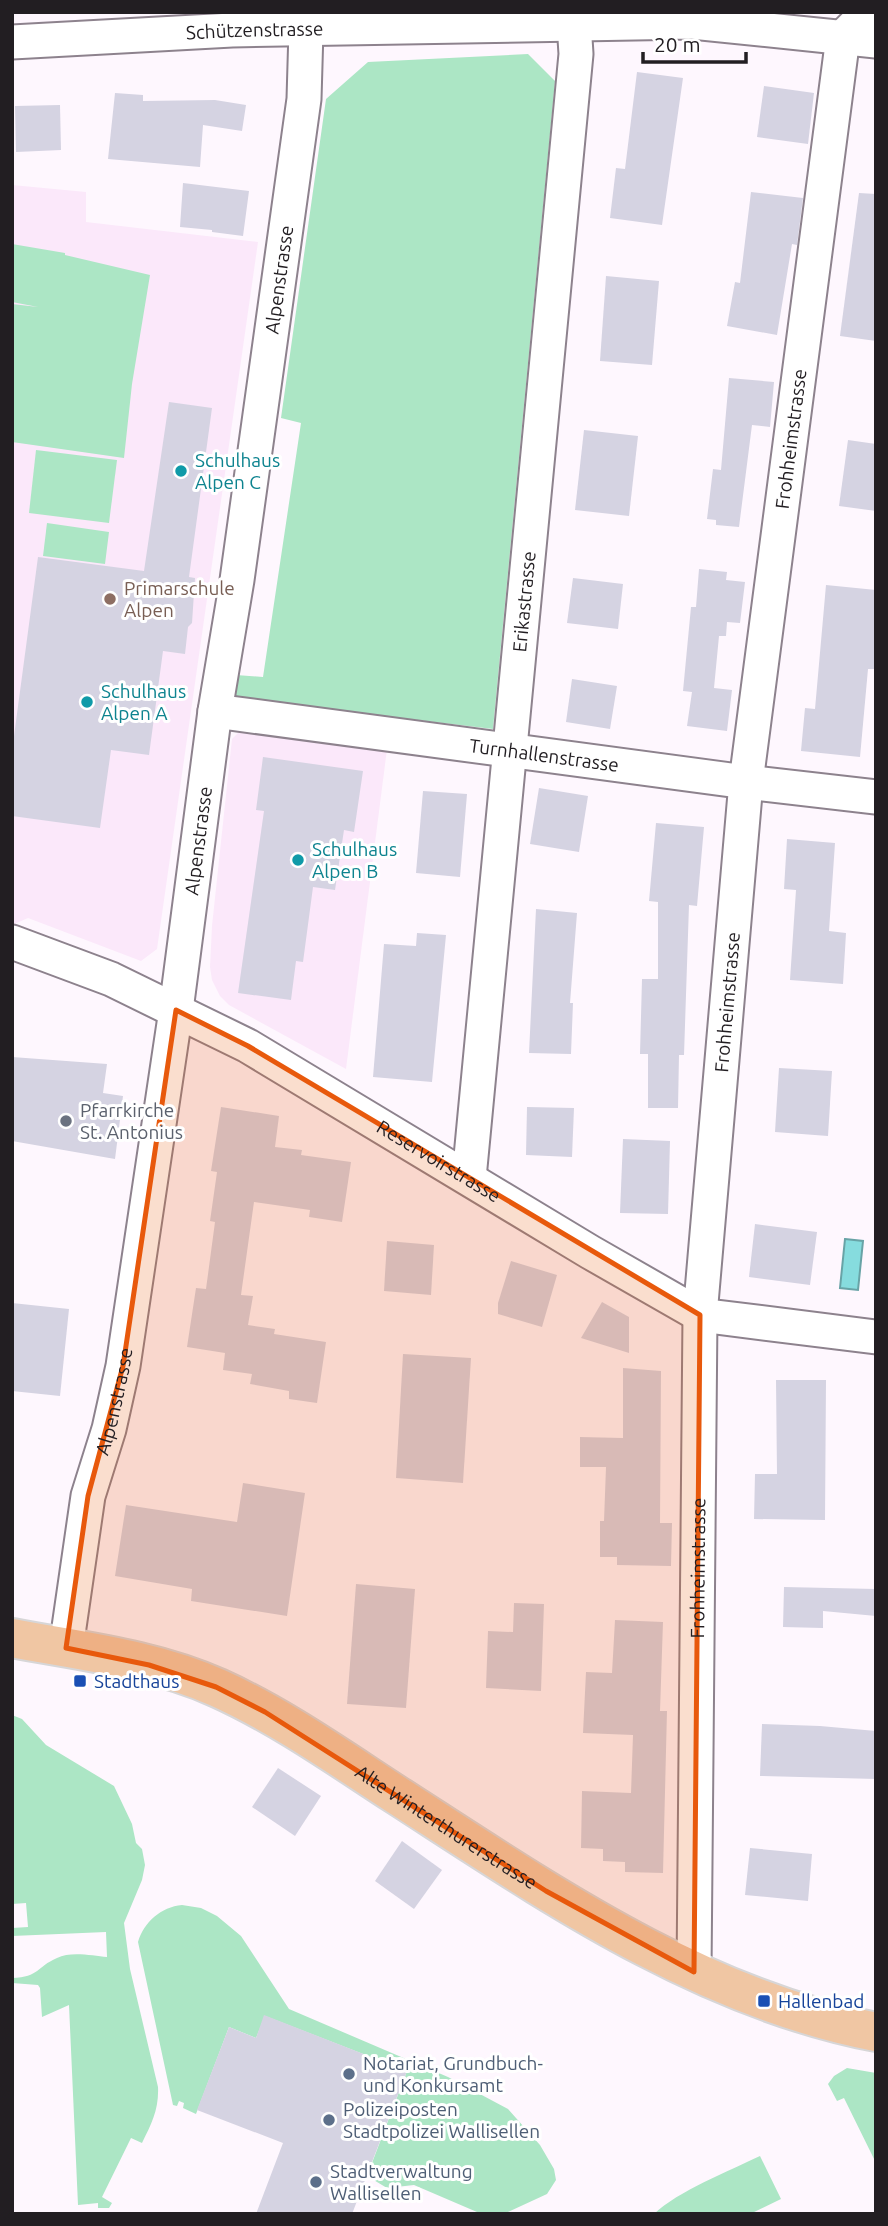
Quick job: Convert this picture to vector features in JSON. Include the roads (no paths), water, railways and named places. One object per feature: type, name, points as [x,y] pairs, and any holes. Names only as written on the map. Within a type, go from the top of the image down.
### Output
[{"type":"main road","name":"Alte Winterthurerstrasse","points":[[12,1638],[149,1665],[216,1687],[316,1743],[546,1891],[694,1972],[764,2001],[835,2024],[876,2032]]},
{"type":"street","points":[[843,37],[868,12]]},
{"type":"street","name":"Schützenstrasse","points":[[12,43],[232,21],[306,30],[692,22],[876,41]]},
{"type":"street","name":"Erikastrasse","points":[[468,1178],[576,54],[573,23]]},
{"type":"street","name":"Alpenstrasse","points":[[66,1647],[88,1496],[109,1429],[123,1366],[176,1010],[215,710],[237,580],[304,99],[306,30]]},
{"type":"street","name":"Frohheimstrasse","points":[[694,1972],[701,1315],[746,782],[843,37]]},
{"type":"street","name":"Turnhallenstrasse","points":[[215,710],[509,751],[876,797]]},
{"type":"street","name":"Reservoirstrasse","points":[[12,942],[111,979],[248,1046],[590,1252],[701,1315],[876,1337]]},
{"type":"water","points":[[845,1239],[863,1241],[858,1290],[840,1288]]},
{"type":"place","name":"Schulhaus Alpen C","points":[[181,471]]},
{"type":"place","name":"Primarschule Alpen","points":[[110,599]]},
{"type":"place","name":"Schulhaus Alpen A","points":[[87,702]]},
{"type":"place","name":"Schulhaus Alpen B","points":[[298,860]]},
{"type":"place","name":"Pfarrkirche St. Antonius","points":[[66,1121]]},
{"type":"place","name":"Stadthaus","points":[[80,1681]]},
{"type":"place","name":"Hallenbad","points":[[764,2001]]},
{"type":"place","name":"Notariat, Grundbuch- und Konkursamt","points":[[349,2074]]},
{"type":"place","name":"Polizeiposten Stadtpolizei Wallisellen","points":[[329,2120]]},
{"type":"place","name":"Stadtverwaltung Wallisellen","points":[[316,2182]]}]
